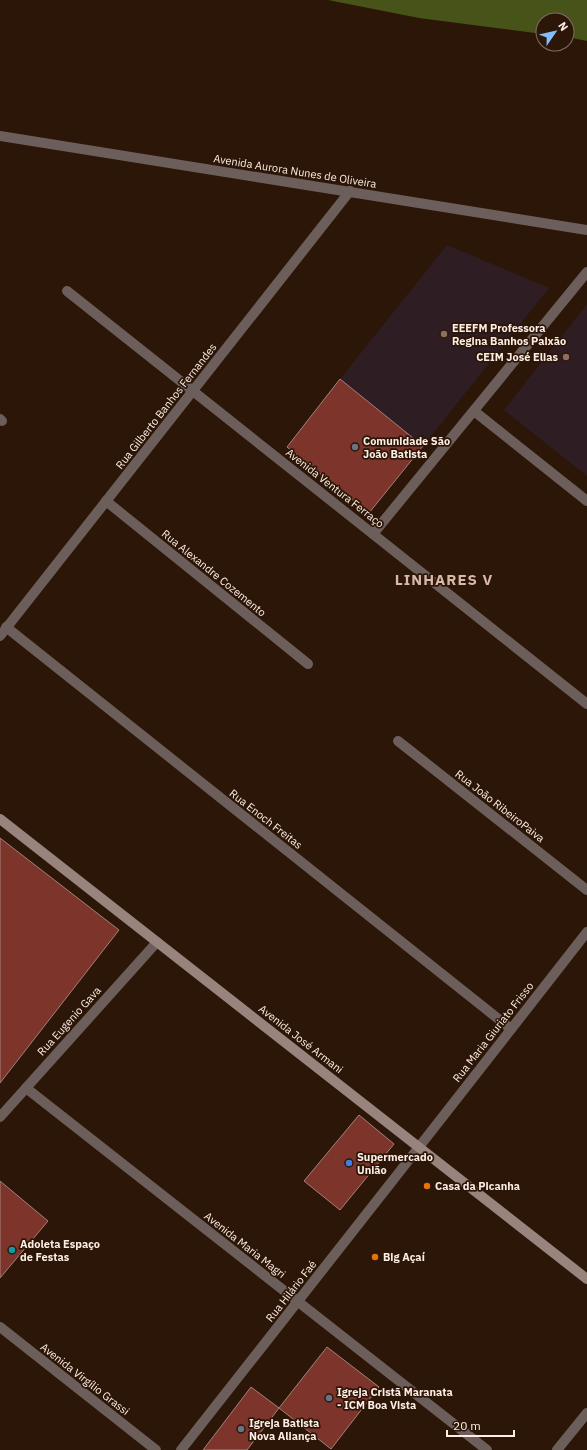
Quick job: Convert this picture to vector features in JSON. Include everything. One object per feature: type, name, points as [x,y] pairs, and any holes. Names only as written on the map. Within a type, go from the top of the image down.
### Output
[{"type":"main road","name":"Avenida José Armani","points":[[0,819],[587,1279]]},
{"type":"street","name":"Avenida Aurora Nunes de Oliveira","points":[[0,136],[587,230]]},
{"type":"street","name":"Rua Gilberto Banhos Fernandes","points":[[3,632],[350,191]]},
{"type":"street","points":[[373,534],[587,272]]},
{"type":"street","name":"Avenida Ventura Ferraço","points":[[67,292],[587,704]]},
{"type":"street","points":[[474,411],[587,501]]},
{"type":"street","name":"Rua Alexandre Cozemento","points":[[106,501],[308,664]]},
{"type":"street","name":"Rua Enoch Freitas","points":[[3,632],[511,1029]]},
{"type":"street","name":"Rua João RibeiroPaiva","points":[[398,741],[587,890]]},
{"type":"street","name":"Rua Maria Giuriato Frisso","points":[[419,1147],[587,932]]},
{"type":"street","name":"Rua Eugenio Gava","points":[[0,1117],[157,942]]},
{"type":"street","name":"Avenida Maria Magri","points":[[26,1088],[487,1450]]},
{"type":"street","name":"Rua Hilário Faé","points":[[181,1450],[419,1147]]},
{"type":"street","name":"Avenida Virgílio Grassi","points":[[0,1327],[156,1450]]},
{"type":"street","points":[[558,1450],[587,1412]]},
{"type":"shaded area","name":"EEEFM Professora Regina Banhos Paixão","points":[[447,245],[549,288],[423,446],[340,379]]},
{"type":"shaded area","name":"CEIM José Elias","points":[[587,304],[587,476],[504,410]]},
{"type":"green space","points":[[328,0],[587,0],[587,41],[575,39],[575,12],[535,12],[535,33],[419,18]]},
{"type":"building","name":"Comunidade São João Batista","points":[[340,379],[423,446],[369,513],[287,447]]},
{"type":"building","points":[[0,838],[119,930],[0,1083]]},
{"type":"building","name":"Supermercado União","points":[[359,1115],[394,1144],[340,1210],[304,1181]]},
{"type":"building","name":"Adoleta Espaço de Festas","points":[[0,1181],[48,1221],[0,1278]]},
{"type":"building","name":"Igreja Cristã Maranata - ICM Boa Vista","points":[[327,1347],[379,1387],[331,1449],[279,1408]]},
{"type":"building","name":"Igreja Batista Nova Aliança","points":[[251,1387],[279,1408],[247,1450],[203,1450]]},
{"type":"place","name":"EEEFM Professora Regina Banhos Paixão","points":[[444,334]]},
{"type":"place","name":"CEIM José Elias","points":[[566,357]]},
{"type":"place","name":"Comunidade São João Batista","points":[[355,447]]},
{"type":"place","name":"Supermercado União","points":[[349,1163]]},
{"type":"place","name":"Casa da Picanha","points":[[427,1186]]},
{"type":"place","name":"Adoleta Espaço de Festas","points":[[12,1250]]},
{"type":"place","name":"Big Açaí","points":[[375,1257]]},
{"type":"place","name":"Igreja Cristã Maranata - ICM Boa Vista","points":[[329,1398]]},
{"type":"place","name":"Igreja Batista Nova Aliança","points":[[241,1429]]},
{"type":"district","name":"LINHARES V","points":[[444,580]]}]
